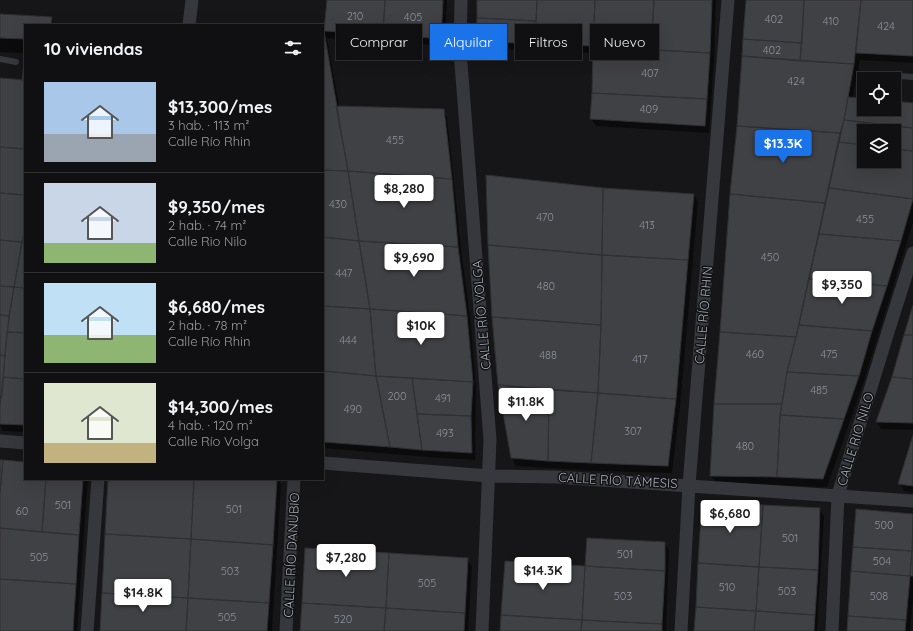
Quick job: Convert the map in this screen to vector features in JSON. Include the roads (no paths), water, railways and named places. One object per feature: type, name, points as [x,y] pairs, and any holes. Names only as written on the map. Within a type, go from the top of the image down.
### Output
[{"type":"street","points":[[189,24],[192,0]]},
{"type":"street","name":"CALLE RÍO VOLGA","points":[[461,0],[460,51],[462,89],[490,440],[482,631]]},
{"type":"street","name":"CALLE RÍO RHIN","points":[[681,631],[689,485],[728,0]]},
{"type":"street","name":"CALLE RIO NILO","points":[[832,631],[838,495],[884,342],[913,253]]},
{"type":"street","points":[[0,441],[24,443]]},
{"type":"street","name":"CALLE RÍO TÁMESIS","points":[[324,463],[489,476],[556,477],[913,501]]},
{"type":"street","points":[[87,631],[98,480]]},
{"type":"street","name":"CALLE RÍO DANUBIO","points":[[286,631],[294,480]]},
{"type":"lane","points":[[0,59],[16,62]]},
{"type":"lane","points":[[901,76],[913,77]]}]
